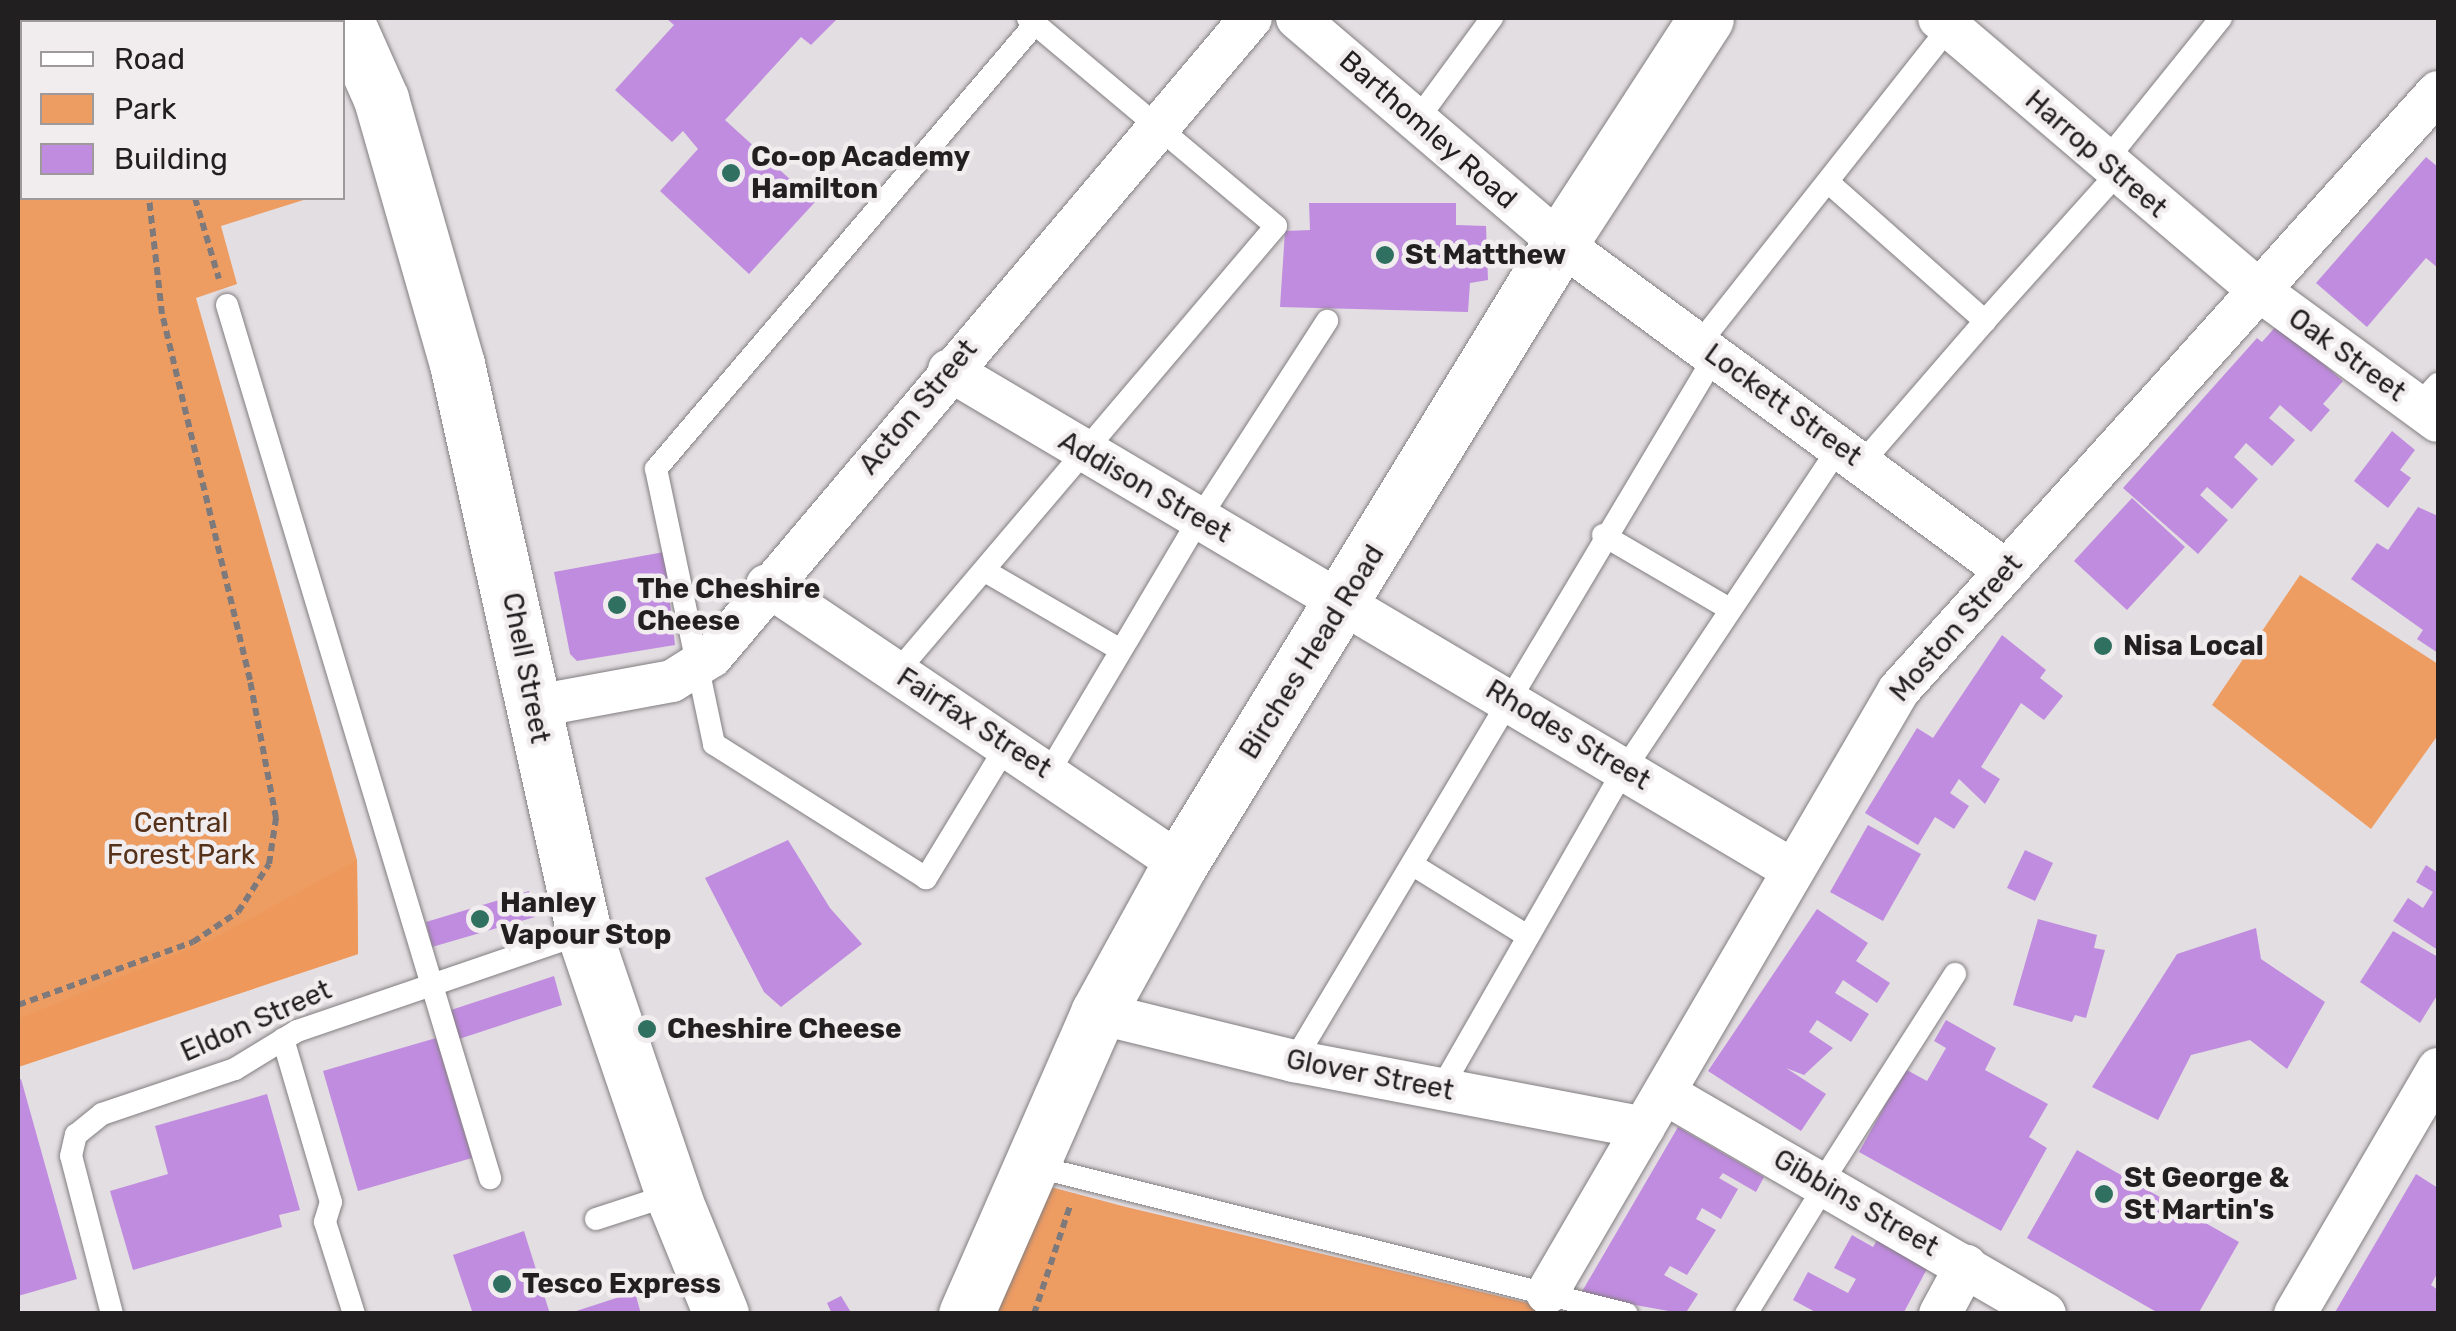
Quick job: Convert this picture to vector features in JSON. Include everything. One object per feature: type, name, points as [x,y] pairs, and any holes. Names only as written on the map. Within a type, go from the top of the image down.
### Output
[{"type":"street","name":"Chell Street","points":[[345,18],[380,100],[456,364],[504,551],[531,706],[584,933],[672,1194],[720,1314]]},
{"type":"street","name":"Acton Street","points":[[696,669],[1252,18]]},
{"type":"street","name":"Barthomley Road","points":[[1296,18],[1560,243]]},
{"type":"street","name":"Birches Head Road","points":[[966,1314],[1054,1172],[1098,1013],[1180,864],[1560,243],[1706,18]]},
{"type":"street","name":"Harrop Street","points":[[1948,21],[2110,169],[2256,288]]},
{"type":"street","name":"Moston Street","points":[[1547,1292],[1898,690],[2256,288],[2438,92]]},
{"type":"street","name":"Lockett Street","points":[[1560,243],[2006,570]]},
{"type":"street","name":"Oak Street","points":[[2256,288],[2431,404]]},
{"type":"street","name":"Addison Street","points":[[948,370],[1198,520],[1344,601]]},
{"type":"street","name":"Fairfax Street","points":[[767,585],[1008,744],[1180,864]]},
{"type":"street","name":"Rhodes Street","points":[[1344,601],[1791,869]]},
{"type":"street","points":[[531,706],[672,681],[696,669]]},
{"type":"street","name":"Glover Street","points":[[1098,1013],[1294,1061],[1441,1089],[1655,1111]]},
{"type":"street","points":[[2295,1314],[2438,1069]]},
{"type":"street","name":"Gibbins Street","points":[[1655,1111],[1824,1183],[2045,1314]]},
{"type":"street","points":[[1940,1314],[1966,1266]]},
{"type":"lane","points":[[1418,120],[1492,18]]},
{"type":"lane","points":[[1441,1089],[1624,770],[1728,608],[1851,454],[1985,320],[2110,169],[2221,18]]},
{"type":"lane","points":[[897,672],[1087,454],[1276,226],[1032,20],[656,469],[714,744],[926,878],[1008,744]]},
{"type":"lane","points":[[1294,1061],[1511,702],[1707,350],[1948,21]]},
{"type":"lane","points":[[1828,182],[1985,320]]},
{"type":"lane","points":[[227,304],[490,1178]]},
{"type":"lane","points":[[1049,772],[1198,520],[1327,321]]},
{"type":"lane","points":[[1603,535],[1728,608]]},
{"type":"lane","points":[[984,570],[1119,650]]},
{"type":"lane","points":[[1412,865],[1526,935]]},
{"type":"lane","name":"Eldon Street","points":[[112,1314],[72,1156],[76,1135],[102,1114],[235,1069],[282,1039],[433,981],[584,933]]},
{"type":"lane","points":[[1746,1314],[1955,974]]},
{"type":"lane","points":[[282,1039],[332,1202],[326,1222],[354,1314]]},
{"type":"lane","points":[[1054,1172],[1627,1314]]},
{"type":"lane","points":[[596,1219],[672,1194]]},
{"type":"path","points":[[18,1005],[192,942],[238,912],[269,864],[276,818],[270,783],[162,314],[149,200]]},
{"type":"path","points":[[196,200],[227,304]]},
{"type":"path","points":[[1034,1314],[1054,1172]]},
{"type":"green space","name":"Central Forest Park","points":[[18,18],[294,18],[20,20],[20,200],[304,200],[221,226],[237,284],[196,298],[357,860],[358,954],[18,1067]]},
{"type":"green space","points":[[2300,575],[2438,664],[2438,735],[2371,829],[2212,705]]},
{"type":"green space","points":[[1047,1186],[1126,1207],[1570,1313],[996,1314]]},
{"type":"shaded area","points":[[357,860],[358,954],[18,1067],[18,1019],[211,940]]},
{"type":"building","points":[[666,18],[838,18],[811,45],[801,37],[725,120],[815,202],[749,274],[660,191],[698,149],[683,131],[672,142],[615,90],[674,25]]},
{"type":"building","points":[[2426,157],[2438,167],[2438,268],[2426,258],[2367,327],[2316,283]]},
{"type":"building","name":"St Matthew","points":[[1309,203],[1456,203],[1456,225],[1486,226],[1488,280],[1470,283],[1468,312],[1280,307],[1285,231],[1310,230]]},
{"type":"building","points":[[2278,324],[2343,381],[2323,404],[2330,410],[2311,432],[2280,405],[2269,418],[2295,440],[2272,466],[2246,443],[2234,457],[2258,479],[2232,509],[2207,487],[2200,495],[2228,520],[2198,554],[2123,488],[2257,338],[2262,342]]},
{"type":"building","points":[[2392,431],[2415,450],[2400,470],[2411,478],[2388,508],[2354,481]]},
{"type":"building","points":[[2132,498],[2185,547],[2127,610],[2074,561]]},
{"type":"building","points":[[2418,507],[2438,516],[2438,653],[2417,639],[2423,630],[2351,579],[2377,543],[2388,550]]},
{"type":"building","name":"The Cheshire Cheese","points":[[664,552],[675,645],[577,661],[570,654],[554,572]]},
{"type":"building","points":[[2002,635],[2046,670],[2040,678],[2063,696],[2044,720],[2021,703],[1981,767],[2000,779],[1985,804],[1959,779],[1950,793],[1969,806],[1954,829],[1935,817],[1918,845],[1865,813],[1917,728],[1933,738]]},
{"type":"building","points":[[1868,825],[1921,854],[1883,921],[1830,892]]},
{"type":"building","points":[[788,840],[830,908],[862,944],[781,1007],[764,992],[705,878]]},
{"type":"building","points":[[2025,850],[2053,863],[2035,901],[2007,888]]},
{"type":"building","points":[[2426,865],[2438,873],[2438,950],[2393,921],[2408,898],[2423,908],[2433,892],[2416,882]]},
{"type":"building","name":"Hanley Vapour Stop","points":[[529,891],[535,917],[432,947],[426,922]]},
{"type":"building","points":[[1817,909],[1868,943],[1856,961],[1890,983],[1877,1003],[1843,980],[1835,993],[1869,1014],[1851,1042],[1817,1020],[1809,1032],[1833,1048],[1804,1075],[1786,1068],[1826,1094],[1801,1131],[1708,1071]]},
{"type":"building","points":[[2038,919],[2097,935],[2094,948],[2105,950],[2086,1018],[2075,1015],[2072,1022],[2013,1005]]},
{"type":"building","points":[[2256,928],[2261,959],[2325,1002],[2287,1069],[2250,1040],[2191,1055],[2158,1120],[2092,1087],[2177,954]]},
{"type":"building","points":[[2393,931],[2438,957],[2438,994],[2420,1023],[2360,982]]},
{"type":"building","points":[[554,976],[562,1005],[459,1039],[451,1010]]},
{"type":"building","points":[[1946,1020],[1996,1048],[1985,1070],[2048,1104],[2029,1137],[2047,1148],[2001,1231],[1859,1152],[1905,1069],[1927,1081],[1946,1048],[1934,1041]]},
{"type":"building","points":[[436,1038],[472,1158],[358,1191],[323,1071]]},
{"type":"building","points":[[21,1079],[77,1279],[18,1296],[18,1080]]},
{"type":"building","points":[[267,1094],[300,1210],[279,1215],[282,1227],[133,1270],[110,1191],[168,1174],[155,1126]]},
{"type":"building","points":[[1678,1127],[1764,1177],[1756,1192],[1723,1173],[1719,1178],[1738,1189],[1721,1219],[1702,1208],[1696,1219],[1716,1230],[1687,1275],[1670,1266],[1664,1275],[1698,1294],[1685,1314],[1580,1295]]},
{"type":"building","name":"St George & St Martin's","points":[[2077,1150],[2239,1242],[2198,1314],[2160,1314],[2027,1238]]},
{"type":"building","points":[[2416,1174],[2438,1188],[2438,1272],[2431,1285],[2438,1290],[2438,1314],[2334,1314]]},
{"type":"building","name":"Tesco Express","points":[[524,1231],[550,1314],[473,1314],[453,1255]]},
{"type":"building","points":[[1852,1235],[1873,1247],[1879,1237],[1929,1265],[1903,1314],[1819,1314],[1793,1300],[1808,1272],[1848,1293],[1856,1279],[1834,1268]]},
{"type":"building","name":"Tesco Express","points":[[635,1292],[641,1314],[570,1314],[570,1313]]},
{"type":"building","points":[[841,1296],[852,1314],[832,1314],[827,1303]]},
{"type":"place","name":"Co-op Academy Hamilton","points":[[731,173]]},
{"type":"place","name":"St Matthew","points":[[1385,255]]},
{"type":"place","name":"The Cheshire Cheese","points":[[617,605]]},
{"type":"place","name":"Nisa Local","points":[[2103,646]]},
{"type":"place","name":"Hanley Vapour Stop","points":[[480,919]]},
{"type":"place","name":"Cheshire Cheese","points":[[647,1029]]},
{"type":"place","name":"St George & St Martin's","points":[[2104,1194]]},
{"type":"place","name":"Tesco Express","points":[[502,1284]]}]
